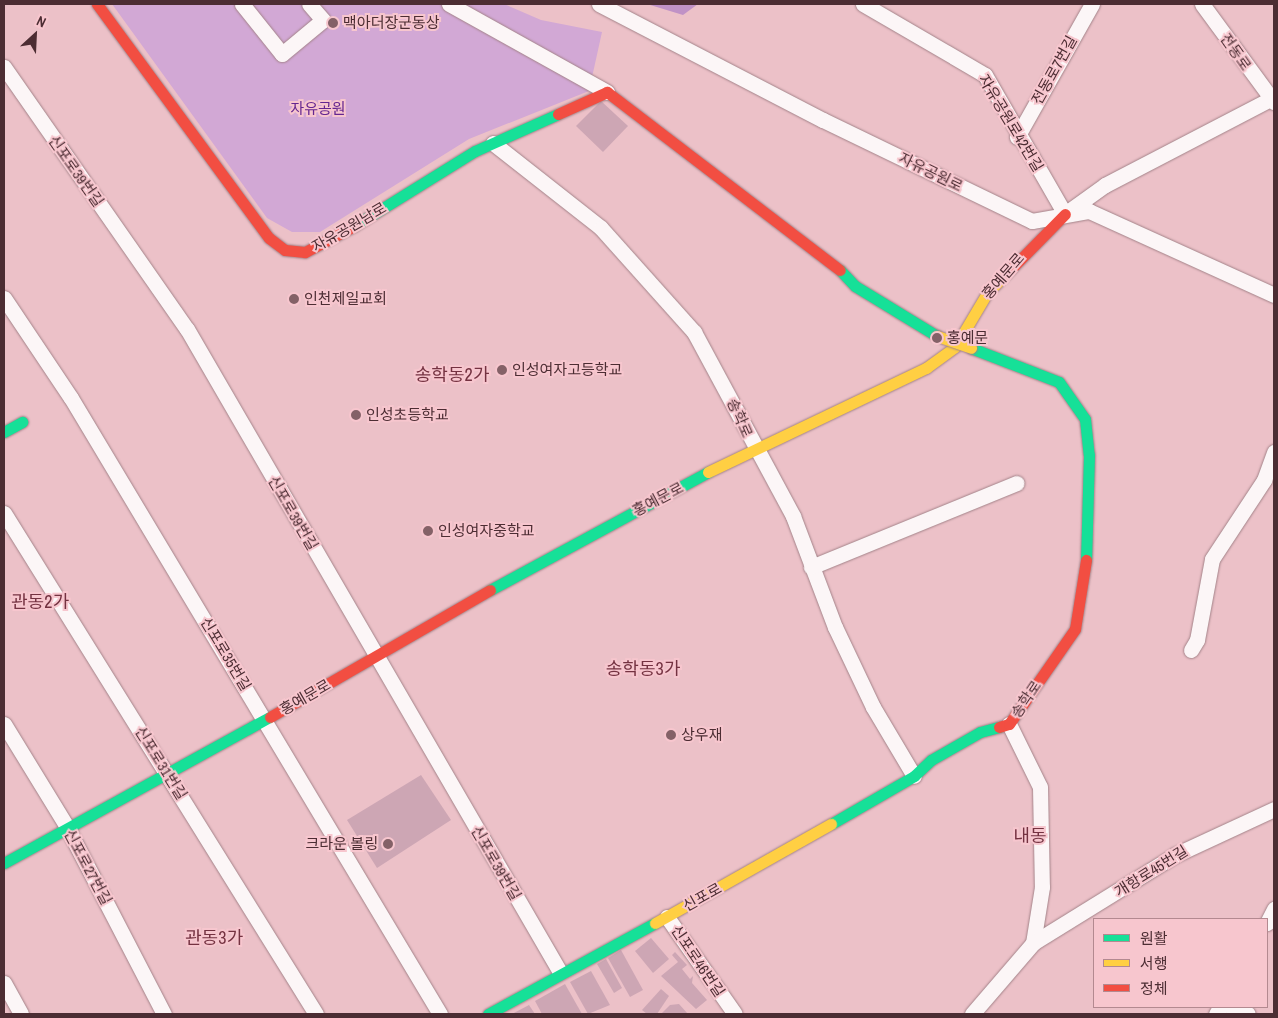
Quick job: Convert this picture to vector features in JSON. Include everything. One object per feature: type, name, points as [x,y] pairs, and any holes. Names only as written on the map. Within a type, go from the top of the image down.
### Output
[{"type":"street","name":"자유공원남로","points":[[97,4],[269,238],[285,250],[305,252],[320,246],[493,143],[607,92]]},
{"type":"street","points":[[242,4],[282,54],[323,20],[309,4]]},
{"type":"street","points":[[449,4],[607,92]]},
{"type":"street","name":"자유공원로","points":[[599,4],[822,120],[1032,221],[1089,211],[1274,295]]},
{"type":"street","name":"자유공원로42번길","points":[[863,4],[985,75],[1017,137],[1065,214]]},
{"type":"street","name":"전동로7번길","points":[[1017,137],[1092,4]]},
{"type":"street","name":"전동로","points":[[1202,4],[1273,99]]},
{"type":"street","name":"신포로39번길","points":[[4,67],[187,329],[560,972]]},
{"type":"street","name":"송학로","points":[[493,143],[601,228],[694,332],[754,448],[793,516],[811,567],[873,707],[914,776],[931,760],[980,732],[1010,724],[1077,621],[1086,576],[1087,437],[1085,419],[1059,382],[937,336],[855,286],[824,254],[607,92]]},
{"type":"street","name":"홍예문로","points":[[4,863],[166,771],[266,719],[542,560],[754,448],[942,358],[955,347],[987,293],[1065,214],[1105,186],[1273,99]]},
{"type":"street","name":"신포로35번길","points":[[4,298],[72,398],[266,719],[440,1014]]},
{"type":"street","points":[[4,432],[22,422]]},
{"type":"street","points":[[1191,650],[1197,640],[1212,559],[1269,482],[1274,452]]},
{"type":"street","points":[[811,567],[1017,483]]},
{"type":"street","name":"신포로31번길","points":[[4,513],[316,1014]]},
{"type":"street","name":"신포로27번길","points":[[4,724],[67,827],[164,1014]]},
{"type":"street","points":[[1010,724],[1040,787],[1042,887],[1033,944]]},
{"type":"street","name":"신포로","points":[[488,1014],[560,972],[667,916],[914,776]]},
{"type":"street","name":"개항로45번길","points":[[972,1014],[1033,944],[1175,855],[1274,809]]},
{"type":"street","points":[[1268,921],[1274,910]]},
{"type":"street","name":"신포로46번길","points":[[667,916],[727,1012]]},
{"type":"street","points":[[4,983],[21,1014]]},
{"type":"street","points":[[1234,1008],[1248,1014]]},
{"type":"green space","name":"자유공원","points":[[112,4],[504,4],[541,20],[602,32],[589,91],[469,139],[320,232],[292,232],[267,218]]},
{"type":"shaded area","points":[[647,4],[698,4],[683,15]]},
{"type":"building","points":[[601,101],[628,126],[603,152],[576,126]]},
{"type":"building","name":"크라운 볼링","points":[[421,775],[451,820],[377,868],[347,820]]},
{"type":"building","points":[[651,938],[669,959],[653,973],[635,951]]},
{"type":"building","points":[[621,950],[643,990],[630,997],[608,958]]},
{"type":"building","points":[[675,952],[687,965],[682,969],[690,979],[693,976],[692,983],[707,1000],[696,1009],[661,976],[678,962],[672,955]]},
{"type":"building","points":[[606,959],[622,988],[614,993],[597,964]]},
{"type":"building","points":[[591,971],[610,1005],[588,1014],[570,982]]},
{"type":"building","points":[[565,984],[582,1014],[542,1014],[535,1001]]},
{"type":"building","points":[[661,989],[669,996],[657,1014],[647,1014],[642,1010]]},
{"type":"building","points":[[679,1004],[688,1014],[661,1014],[670,1005]]},
{"type":"building","points":[[529,1005],[535,1014],[512,1014]]},
{"type":"traffic: fast","points":[[354,226],[475,151],[558,114]]},
{"type":"traffic: fast","points":[[840,270],[855,286],[937,336]]},
{"type":"traffic: fast","points":[[971,348],[1059,382],[1085,419],[1089,455],[1086,560]]},
{"type":"traffic: fast","points":[[4,432],[22,422]]},
{"type":"traffic: fast","points":[[490,590],[708,472]]},
{"type":"traffic: fast","points":[[4,863],[270,717]]},
{"type":"traffic: fast","points":[[831,824],[914,776],[931,760],[980,732],[999,727]]},
{"type":"traffic: fast","points":[[488,1014],[655,923]]},
{"type":"traffic: slow","points":[[708,472],[926,368],[955,347],[987,293],[1006,274]]},
{"type":"traffic: slow","points":[[937,336],[971,348]]},
{"type":"traffic: slow","points":[[655,923],[831,824]]},
{"type":"traffic: jam","points":[[97,4],[269,238],[285,250],[305,252],[354,226]]},
{"type":"traffic: jam","points":[[558,114],[607,92],[840,270]]},
{"type":"traffic: jam","points":[[1006,274],[1065,214]]},
{"type":"traffic: jam","points":[[999,727],[1009,724],[1075,629],[1086,560]]},
{"type":"traffic: jam","points":[[270,717],[490,590]]},
{"type":"place","name":"맥아더장군동상","points":[[333,23]]},
{"type":"place","name":"인천제일교회","points":[[294,299]]},
{"type":"place","name":"홍예문","points":[[937,338]]},
{"type":"place","name":"인성여자고등학교","points":[[502,370]]},
{"type":"place","name":"인성초등학교","points":[[356,415]]},
{"type":"place","name":"인성여자중학교","points":[[428,531]]},
{"type":"place","name":"상우재","points":[[671,735]]},
{"type":"place","name":"크라운 볼링","points":[[388,844]]},
{"type":"district","name":"송학동2가","points":[[452,375]]},
{"type":"district","name":"관동2가","points":[[40,602]]},
{"type":"district","name":"송학동3가","points":[[643,669]]},
{"type":"district","name":"내동","points":[[1030,836]]},
{"type":"district","name":"관동3가","points":[[214,938]]}]
